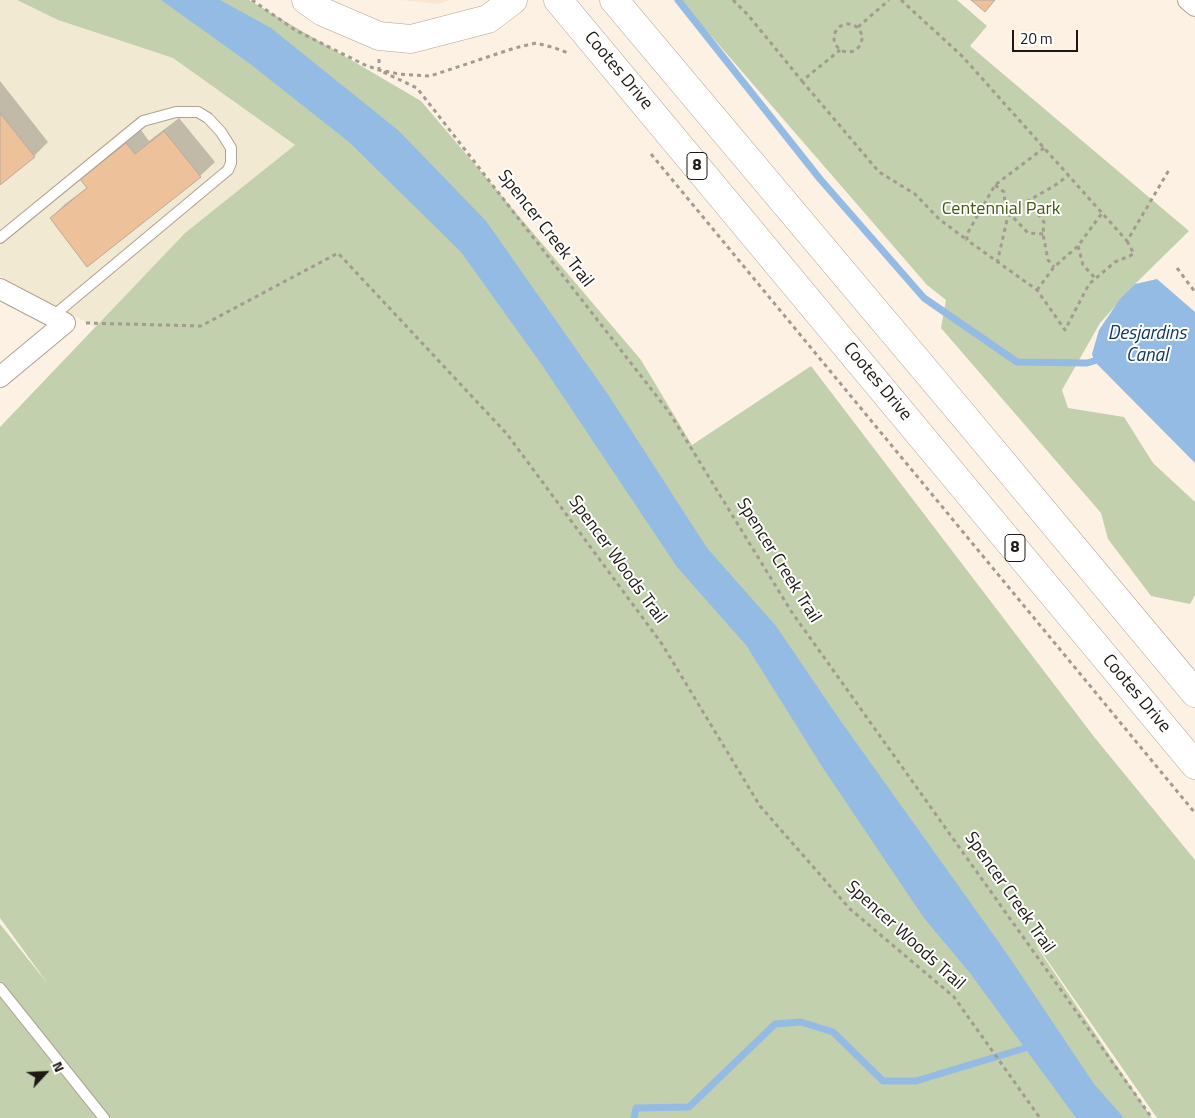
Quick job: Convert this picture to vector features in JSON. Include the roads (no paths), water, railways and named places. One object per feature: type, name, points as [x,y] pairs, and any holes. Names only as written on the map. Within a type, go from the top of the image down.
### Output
[{"type":"main road","points":[[306,0],[323,12],[379,36],[411,40],[488,19],[513,0]]},
{"type":"main road","name":"Cootes Drive","points":[[558,0],[1195,765]]},
{"type":"main road","points":[[614,0],[1195,693]]},
{"type":"street","points":[[1188,0],[1195,6]]},
{"type":"street","points":[[0,289],[59,320],[0,377]]},
{"type":"lane","points":[[0,238],[143,121],[176,112],[198,112],[208,118],[221,132],[231,148],[231,163],[228,170],[59,320]]},
{"type":"lane","points":[[0,988],[104,1118]]},
{"type":"water","points":[[161,0],[220,0],[271,28],[399,131],[486,221],[609,396],[707,548],[776,626],[840,720],[1005,951],[1094,1084],[1124,1118],[1076,1118],[970,973],[924,918],[823,768],[746,645],[677,567],[542,365],[461,252],[349,142],[249,63]]},
{"type":"water","name":"Desjardins Canal","points":[[1157,279],[1195,312],[1195,463],[1094,361],[1092,354],[1099,330],[1120,299],[1135,284]]},
{"type":"waterway","points":[[678,0],[820,179],[924,298],[1017,362],[1087,363],[1094,361]]},
{"type":"waterway","points":[[634,1118],[636,1108],[689,1107],[775,1024],[801,1022],[833,1032],[883,1081],[916,1081],[1032,1046]]},
{"type":"park label","name":"Centennial Park","points":[[1001,210]]}]
